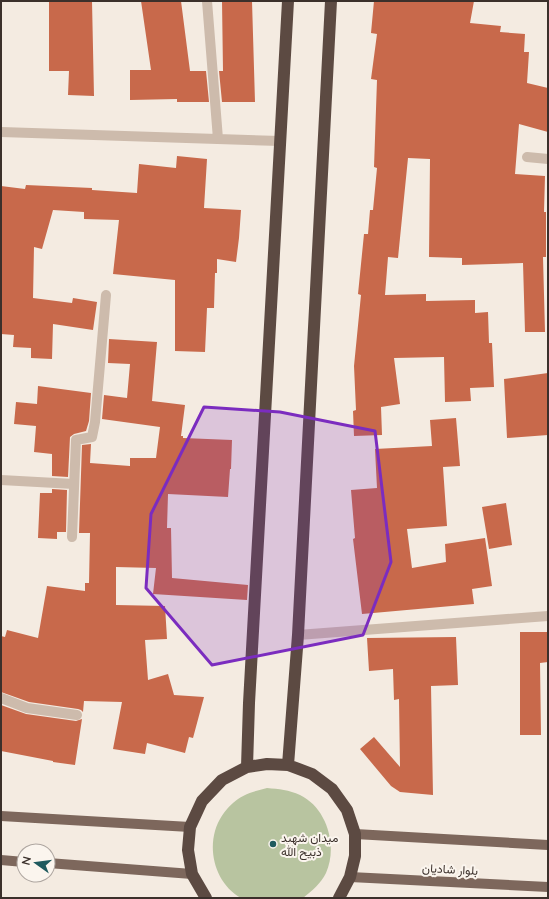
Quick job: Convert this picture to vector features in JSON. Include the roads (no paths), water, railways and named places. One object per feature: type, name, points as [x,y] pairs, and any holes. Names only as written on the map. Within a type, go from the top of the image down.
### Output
[{"type":"highway","points":[[247,767],[288,1]]},
{"type":"highway","points":[[288,765],[298,635],[331,1]]},
{"type":"highway","points":[[206,898],[192,874],[188,850],[190,827],[202,801],[222,780],[247,767],[267,764],[288,765],[312,774],[332,789],[347,810],[355,834],[355,856],[350,877],[339,898]]},
{"type":"main road","points":[[1,816],[190,827]]},
{"type":"main road","points":[[355,834],[548,845]]},
{"type":"main road","points":[[1,860],[16,861]]},
{"type":"main road","points":[[56,864],[192,874]]},
{"type":"main road","name":"بلوار شادیان","points":[[350,877],[548,887]]},
{"type":"street","points":[[207,1],[218,139]]},
{"type":"street","points":[[1,132],[280,141]]},
{"type":"street","points":[[527,157],[548,159]]},
{"type":"street","points":[[72,537],[76,440],[92,437],[95,422],[106,295]]},
{"type":"street","points":[[1,480],[74,484]]},
{"type":"street","points":[[298,635],[548,616]]},
{"type":"street","points":[[1,698],[27,708],[77,715]]},
{"type":"place","name":"میدان شهید ذبیح الله","points":[[273,844]]}]
